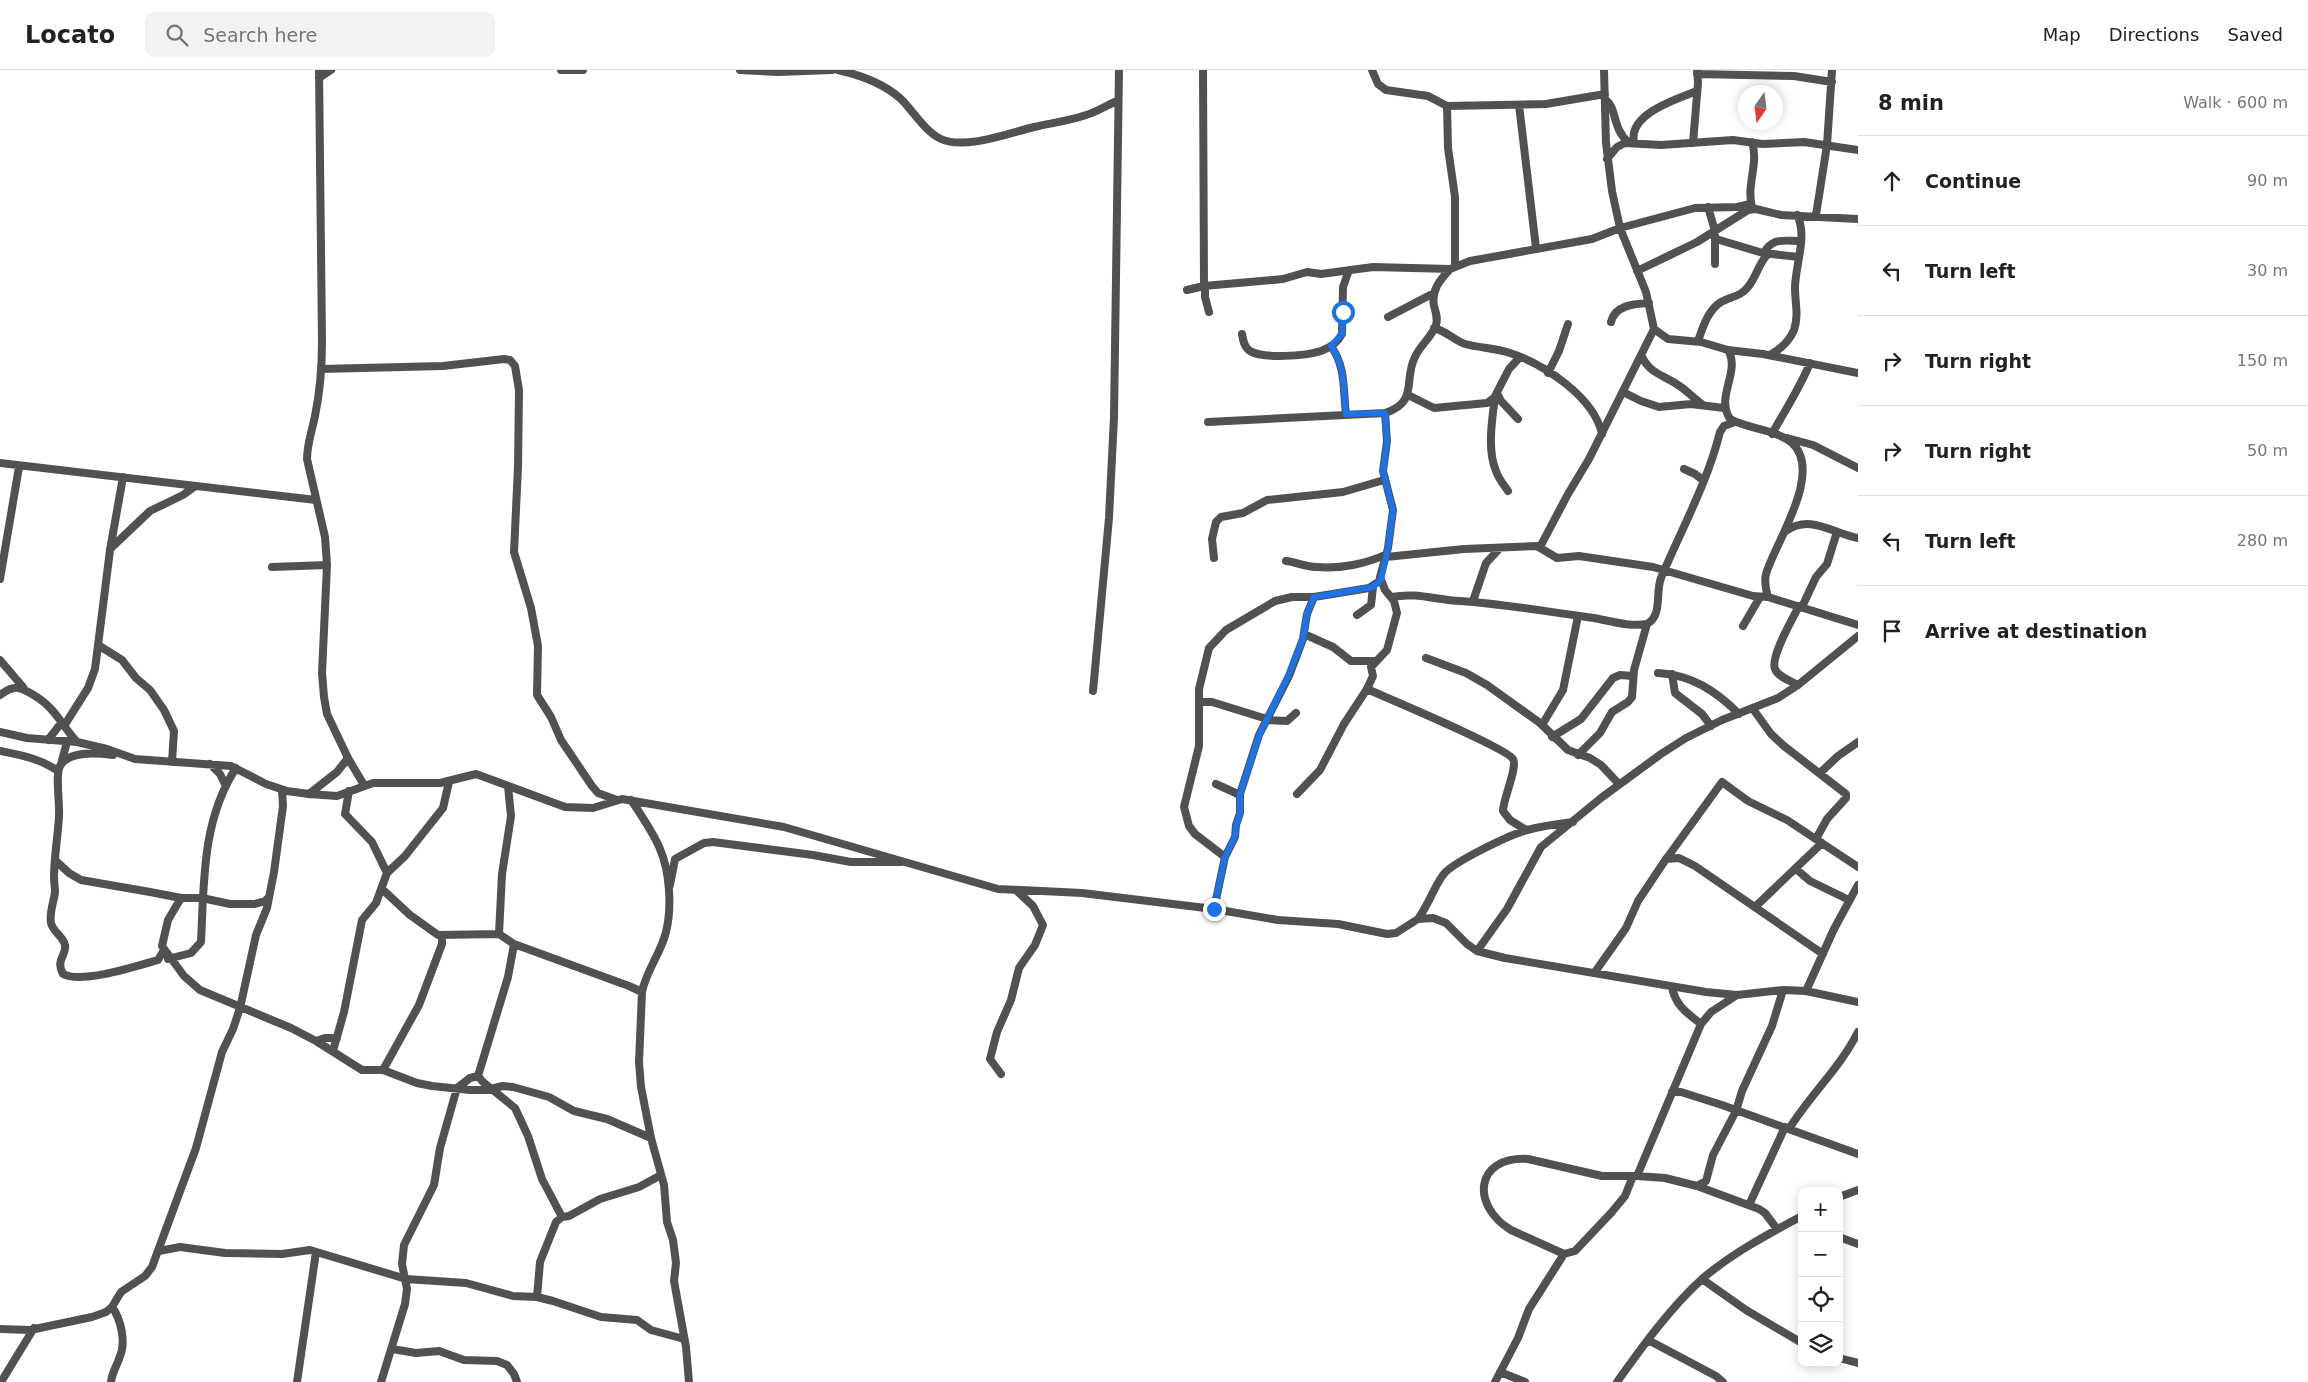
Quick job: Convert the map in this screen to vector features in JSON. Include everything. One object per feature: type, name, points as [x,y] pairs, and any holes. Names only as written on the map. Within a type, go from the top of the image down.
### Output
[{"type":"street","points":[[330,70],[319,74],[322,275],[321,369],[315,418],[307,449],[310,476],[323,524],[327,565],[322,673],[323,691],[327,714],[348,758],[364,785]]},
{"type":"street","points":[[562,70],[583,70]]},
{"type":"street","points":[[741,70],[801,72],[832,70]]},
{"type":"street","points":[[838,70],[862,77],[901,99],[935,135],[950,142],[992,138],[1087,115],[1117,101]]},
{"type":"street","points":[[1093,691],[1108,518],[1114,418],[1119,173],[1117,101],[1119,70]]},
{"type":"street","points":[[1203,70],[1204,286],[1209,312]]},
{"type":"street","points":[[1372,70],[1378,84],[1386,90],[1428,96],[1448,106],[1546,104],[1605,96]]},
{"type":"street","points":[[1540,547],[1602,434],[1654,329],[1649,303],[1620,228],[1607,159],[1604,70]]},
{"type":"street","points":[[1802,226],[1814,215],[1827,145],[1832,70]]},
{"type":"street","points":[[1693,143],[1697,72],[1794,76],[1832,82]]},
{"type":"street","points":[[1631,143],[1633,135],[1643,118],[1663,105],[1697,91]]},
{"type":"street","points":[[1605,96],[1612,108],[1616,128],[1631,143]]},
{"type":"street","points":[[1519,105],[1536,248]]},
{"type":"street","points":[[1208,422],[1385,413],[1394,409],[1408,395],[1413,359],[1434,328],[1437,318],[1434,293],[1437,284],[1452,268],[1455,197],[1448,148],[1448,106]]},
{"type":"street","points":[[1607,159],[1617,147],[1631,143],[1661,145],[1733,140],[1804,142],[1858,150]]},
{"type":"street","points":[[1637,271],[1715,235],[1752,207],[1755,159],[1752,142]]},
{"type":"street","points":[[1708,207],[1715,235],[1715,264]]},
{"type":"street","points":[[1187,290],[1204,286],[1264,281],[1307,272],[1321,274],[1373,267],[1452,268],[1536,248],[1592,239],[1620,228],[1695,208],[1752,207],[1780,215],[1814,215],[1858,219]]},
{"type":"street","points":[[1770,355],[1786,343],[1793,331],[1797,315],[1795,287],[1802,226],[1797,215]]},
{"type":"street","points":[[1715,235],[1766,254],[1799,257]]},
{"type":"street","points":[[1698,341],[1709,314],[1721,302],[1742,294],[1749,286],[1766,254],[1768,246],[1774,241],[1800,241]]},
{"type":"street","points":[[1242,334],[1248,350],[1264,355],[1306,354],[1322,351],[1331,346],[1342,334],[1343,287],[1349,270]]},
{"type":"street","points":[[1388,317],[1434,293]]},
{"type":"street","points":[[1611,322],[1613,315],[1620,309],[1649,303]]},
{"type":"street","points":[[1548,373],[1559,351],[1568,324]]},
{"type":"street","points":[[1434,328],[1465,344],[1501,350],[1520,357],[1548,373],[1566,385],[1588,404],[1600,424],[1602,434]]},
{"type":"street","points":[[1654,329],[1668,339],[1698,341],[1728,350],[1770,355],[1858,373]]},
{"type":"street","points":[[1786,343],[1790,355],[1796,360]]},
{"type":"street","points":[[1331,346],[1336,353],[1344,376],[1346,414]]},
{"type":"street","points":[[1728,350],[1732,362],[1724,408],[1730,419],[1790,442],[1797,450],[1802,472],[1802,481],[1786,531],[1766,575],[1764,597],[1743,626]]},
{"type":"street","points":[[1641,355],[1652,372],[1681,386],[1703,405]]},
{"type":"street","points":[[1508,491],[1496,472],[1493,460],[1491,429],[1496,395],[1509,369],[1520,357]]},
{"type":"street","points":[[321,369],[443,366],[504,359],[510,360],[515,366],[519,390],[514,552],[531,608],[536,637],[538,664],[537,695],[551,717],[562,740],[592,786],[598,793],[617,800],[631,800],[784,827],[910,862],[984,886],[1017,891],[1082,893],[1214,909],[1278,920],[1338,924],[1387,934],[1396,933],[1418,919],[1429,904],[1443,874],[1454,864],[1526,830],[1573,822]]},
{"type":"street","points":[[1772,434],[1789,401],[1802,383],[1810,363]]},
{"type":"street","points":[[1623,392],[1659,407],[1703,405],[1724,408]]},
{"type":"street","points":[[1408,395],[1429,407],[1440,408],[1487,403],[1496,395]]},
{"type":"street","points":[[1496,395],[1518,419]]},
{"type":"street","points":[[1225,857],[1195,834],[1189,826],[1184,806],[1199,746],[1199,702],[1201,677],[1206,655],[1212,643],[1221,633],[1275,602],[1292,597],[1314,597],[1373,587],[1381,580],[1387,556],[1393,510],[1384,480],[1383,465],[1387,441],[1385,413]]},
{"type":"street","points":[[1578,755],[1600,732],[1612,712],[1630,701],[1633,692],[1633,676],[1647,624],[1655,616],[1658,587],[1704,481],[1720,432],[1724,426],[1735,422]]},
{"type":"street","points":[[1780,437],[1813,445],[1858,468]]},
{"type":"street","points":[[0,463],[19,467],[123,477],[194,487],[316,500]]},
{"type":"street","points":[[0,579],[19,467]]},
{"type":"street","points":[[1684,469],[1704,481]]},
{"type":"street","points":[[48,740],[63,724],[92,680],[110,550],[123,477]]},
{"type":"street","points":[[1214,558],[1212,539],[1216,522],[1221,517],[1243,513],[1267,500],[1343,492],[1384,480]]},
{"type":"street","points":[[110,550],[150,511],[183,495],[194,487]]},
{"type":"street","points":[[1786,531],[1803,523],[1858,538]]},
{"type":"street","points":[[1798,685],[1778,673],[1774,662],[1778,649],[1810,588],[1827,564],[1837,532]]},
{"type":"street","points":[[1286,561],[1319,568],[1337,567],[1387,556],[1540,547],[1557,558],[1579,556],[1665,570],[1858,625]]},
{"type":"street","points":[[1473,601],[1486,563],[1500,548]]},
{"type":"street","points":[[272,567],[327,565]]},
{"type":"street","points":[[1297,794],[1320,770],[1344,724],[1367,689],[1373,676],[1371,667],[1387,650],[1396,609],[1392,597],[1385,590],[1381,580]]},
{"type":"street","points":[[1357,615],[1371,605],[1373,587]]},
{"type":"street","points":[[1392,597],[1407,595],[1473,601],[1623,624],[1647,624]]},
{"type":"street","points":[[1214,909],[1225,857],[1235,837],[1240,813],[1240,795],[1259,736],[1285,684],[1304,634],[1307,614],[1314,597]]},
{"type":"street","points":[[1542,725],[1564,686],[1578,616]]},
{"type":"street","points":[[1304,634],[1333,646],[1351,661],[1376,661]]},
{"type":"street","points":[[1477,951],[1507,909],[1542,847],[1619,784],[1678,743],[1711,726],[1778,698],[1798,685],[1858,636]]},
{"type":"street","points":[[98,644],[122,660],[136,678],[150,690],[161,706],[174,730],[172,762]]},
{"type":"street","points":[[1426,658],[1466,673],[1487,685],[1542,725],[1552,737],[1568,750],[1596,761],[1619,784]]},
{"type":"street","points":[[0,660],[23,687],[53,708],[76,742]]},
{"type":"street","points":[[1658,673],[1672,674],[1702,684],[1739,714]]},
{"type":"street","points":[[1672,674],[1675,693],[1702,714],[1711,726]]},
{"type":"street","points":[[1552,737],[1581,719],[1613,678],[1620,675],[1633,676]]},
{"type":"street","points":[[0,695],[14,687],[23,687]]},
{"type":"street","points":[[1367,689],[1489,743],[1511,756],[1514,760],[1513,770],[1502,811],[1510,820],[1526,830]]},
{"type":"street","points":[[1199,702],[1212,702],[1267,719],[1287,721],[1296,713]]},
{"type":"street","points":[[1753,709],[1771,734],[1846,794],[1846,798],[1827,819],[1819,841],[1796,869],[1755,907]]},
{"type":"street","points":[[0,732],[48,740],[76,742],[107,749],[135,759],[210,764],[236,768],[258,781],[282,790],[309,794],[337,796],[364,785],[386,782],[449,782],[476,774],[556,804],[573,808],[597,808],[617,800]]},
{"type":"street","points":[[66,742],[59,769],[60,805],[55,894],[51,922],[54,931],[64,943],[65,949],[59,964],[62,974],[72,976],[123,972],[158,960],[172,959],[191,952],[202,942],[202,898],[207,843],[226,784],[236,768]]},
{"type":"street","points":[[1820,773],[1838,756],[1858,742]]},
{"type":"street","points":[[0,751],[35,759],[59,769]]},
{"type":"street","points":[[59,769],[76,755],[98,753],[125,756]]},
{"type":"street","points":[[309,794],[337,772],[348,758]]},
{"type":"street","points":[[210,764],[220,774],[226,784]]},
{"type":"street","points":[[333,1051],[355,958],[359,929],[382,889],[387,873],[395,867],[438,816],[446,798],[449,782]]},
{"type":"street","points":[[1595,972],[1623,932],[1638,901],[1666,859],[1722,782],[1748,801],[1787,820],[1858,867]]},
{"type":"street","points":[[1216,784],[1240,795]]},
{"type":"street","points":[[499,934],[502,874],[510,816],[508,786]]},
{"type":"street","points":[[0,1329],[34,1328],[92,1317],[106,1312],[112,1307],[121,1292],[148,1273],[159,1251],[161,1238],[173,1214],[196,1148],[222,1052],[240,1008],[256,935],[269,897],[283,806],[282,790]]},
{"type":"street","points":[[349,791],[345,814],[372,842],[387,873]]},
{"type":"street","points":[[283,806],[294,792]]},
{"type":"street","points":[[631,800],[660,848],[669,889],[670,905],[666,932],[644,982],[642,992],[639,1062],[651,1138],[661,1175],[667,1222],[672,1232],[675,1248],[674,1281],[689,1382]]},
{"type":"street","points":[[669,889],[675,859],[704,842],[725,842],[850,862],[910,862]]},
{"type":"street","points":[[1666,859],[1676,858],[1685,860],[1823,954]]},
{"type":"street","points":[[56,861],[69,874],[81,880],[181,898],[202,898],[220,903],[255,904],[269,897]]},
{"type":"street","points":[[1796,869],[1810,881],[1858,902]]},
{"type":"street","points":[[1806,991],[1849,899],[1858,885]]},
{"type":"street","points":[[382,889],[414,919],[442,936],[455,933],[499,934],[514,944],[642,992]]},
{"type":"street","points":[[1001,1074],[990,1059],[992,1047],[1010,1000],[1019,968],[1035,945],[1043,925],[1033,906],[1017,891]]},
{"type":"street","points":[[181,898],[168,920],[162,946],[184,976],[200,990],[291,1028],[333,1051],[362,1070],[383,1070],[417,1083],[470,1090],[503,1086],[513,1087],[549,1097],[574,1111],[607,1119],[651,1138]]},
{"type":"street","points":[[1418,919],[1433,918],[1446,923],[1467,944],[1477,951],[1520,961],[1595,972],[1672,987],[1738,995],[1783,990],[1806,991],[1858,1002]]},
{"type":"street","points":[[383,1070],[418,1006],[442,944],[442,936]]},
{"type":"street","points":[[478,1076],[508,977],[514,944]]},
{"type":"street","points":[[158,960],[164,950]]},
{"type":"street","points":[[1672,987],[1673,997],[1677,1003],[1701,1024]]},
{"type":"street","points":[[1698,1186],[1706,1181],[1713,1156],[1736,1111],[1742,1091],[1772,1026],[1783,990]]},
{"type":"street","points":[[1495,1382],[1518,1338],[1529,1309],[1564,1254],[1574,1251],[1625,1196],[1701,1024],[1721,1004],[1738,995]]},
{"type":"street","points":[[1749,1204],[1787,1128],[1845,1055],[1858,1032]]},
{"type":"street","points":[[316,1041],[325,1038],[336,1038]]},
{"type":"street","points":[[381,1382],[405,1304],[407,1289],[402,1264],[404,1245],[434,1185],[440,1148],[457,1088],[470,1078],[478,1076]]},
{"type":"street","points":[[478,1076],[515,1108],[528,1136],[542,1180],[562,1216]]},
{"type":"street","points":[[1672,1092],[1691,1095],[1858,1154]]},
{"type":"street","points":[[1564,1254],[1503,1226],[1493,1215],[1483,1195],[1484,1184],[1490,1169],[1503,1160],[1528,1158],[1602,1176],[1665,1178],[1698,1186],[1749,1204],[1765,1213],[1777,1229]]},
{"type":"street","points":[[562,1216],[569,1216],[608,1195],[639,1187],[661,1175]]},
{"type":"street","points":[[1843,1196],[1858,1190]]},
{"type":"street","points":[[537,1297],[540,1262],[544,1248],[552,1228],[562,1216]]},
{"type":"street","points":[[1617,1382],[1648,1340],[1702,1279],[1777,1229],[1798,1218]]},
{"type":"street","points":[[1843,1238],[1858,1244]]},
{"type":"street","points":[[159,1251],[180,1247],[225,1253],[282,1254],[304,1249],[406,1279],[466,1283],[513,1296],[537,1297],[601,1317],[637,1320],[651,1330],[684,1339]]},
{"type":"street","points":[[297,1382],[316,1252]]},
{"type":"street","points":[[1702,1279],[1760,1319],[1798,1341]]},
{"type":"street","points":[[111,1382],[113,1370],[120,1357],[122,1347],[121,1330],[116,1313],[112,1307]]},
{"type":"street","points":[[1,1382],[34,1328]]},
{"type":"street","points":[[1648,1340],[1716,1376],[1723,1382]]},
{"type":"street","points":[[392,1349],[416,1353],[439,1351],[464,1360],[497,1361],[505,1364],[510,1369],[517,1382]]},
{"type":"street","points":[[1843,1359],[1858,1363]]},
{"type":"street","points":[[1500,1372],[1525,1382]]},
{"type":"route","points":[[1214,909],[1225,857],[1235,837],[1237,820],[1240,817],[1240,794],[1261,730],[1295,661],[1306,628],[1307,614],[1314,597],[1351,589],[1373,587],[1381,580],[1387,554],[1393,510],[1383,471],[1387,441],[1385,413],[1346,414],[1344,376],[1340,362],[1331,346],[1342,334],[1343,312]]}]
